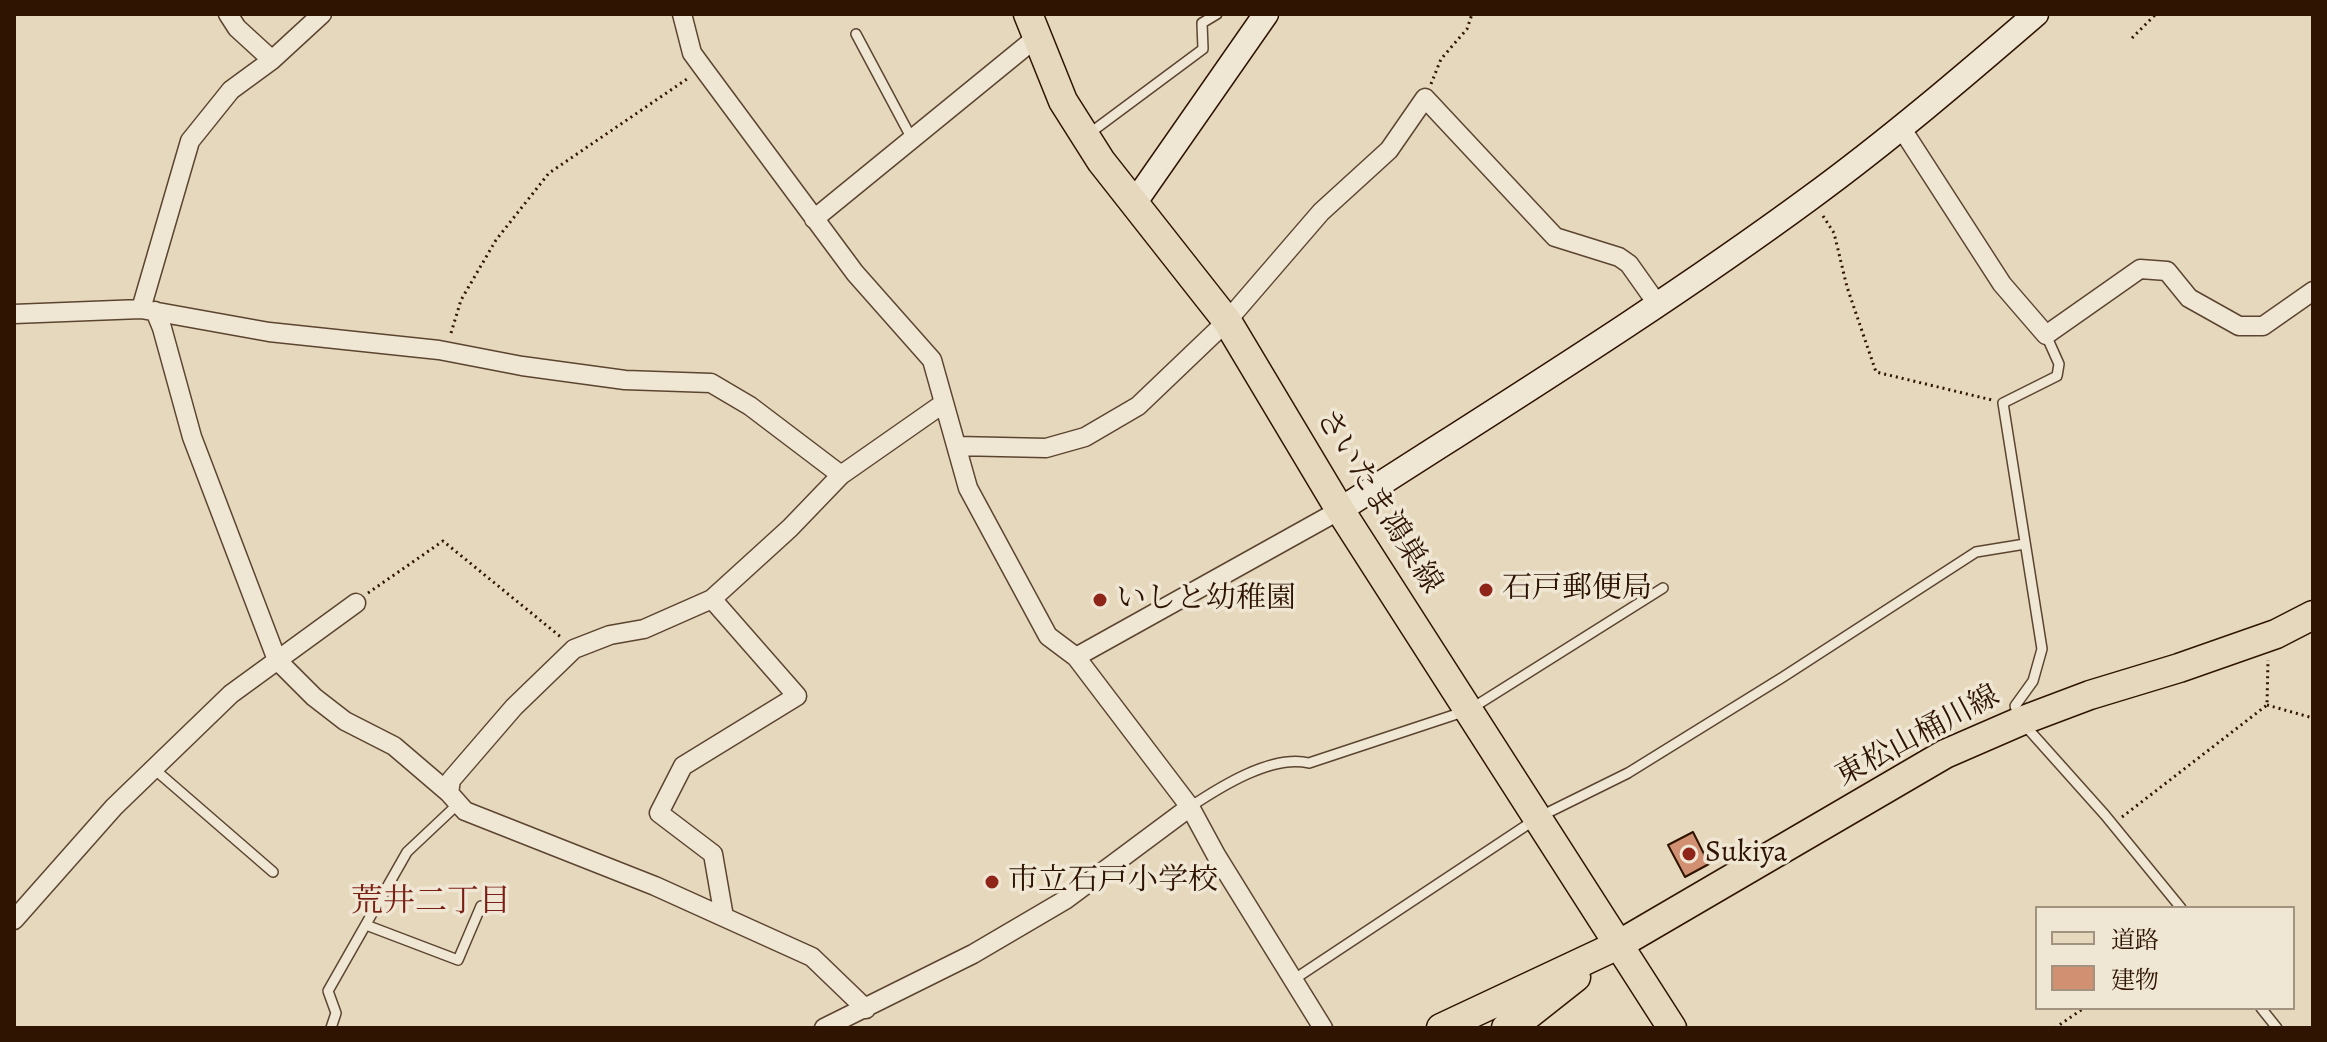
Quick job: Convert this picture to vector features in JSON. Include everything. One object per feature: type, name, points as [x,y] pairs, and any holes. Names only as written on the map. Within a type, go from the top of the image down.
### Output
[{"type":"main road","name":"さいたま鴻巣線","points":[[1032,25],[1063,101],[1101,161],[1227,321],[1340,510],[1672,1028]]},
{"type":"main road","name":"東松山桶川線","points":[[1441,1028],[1618,945],[1945,754],[2021,721],[2263,638],[2313,615]]},
{"type":"main road","name":"東松山桶川線","points":[[1506,1028],[1519,1022],[1618,945]]},
{"type":"street","points":[[228,14],[237,28],[272,60]]},
{"type":"street","points":[[148,310],[190,141],[231,90],[272,60],[322,14]]},
{"type":"street","points":[[682,14],[692,53],[855,273],[932,360],[968,488],[1048,636],[1076,657],[1190,807],[1216,855],[1323,1028]]},
{"type":"street","points":[[1135,202],[1266,14]]},
{"type":"street","points":[[1076,657],[1340,510],[1658,305],[1812,197],[2036,14]]},
{"type":"street","points":[[814,219],[912,139],[1032,25]]},
{"type":"street","points":[[957,446],[1046,448],[1085,437],[1138,406],[1227,321],[1321,212],[1389,150],[1425,98],[1555,237],[1619,257],[1629,264],[1658,305]]},
{"type":"street","points":[[1900,126],[2002,284],[2046,335],[2140,269],[2167,271],[2189,298],[2239,326],[2263,326],[2313,291]]},
{"type":"street","points":[[148,310],[162,328],[192,437],[277,660],[314,697],[345,721],[394,746],[465,811],[655,886],[812,957],[866,1009]]},
{"type":"street","points":[[14,314],[148,310],[269,332],[445,351],[522,366],[625,380],[711,383],[750,406],[841,475]]},
{"type":"street","points":[[454,798],[451,780],[514,707],[574,649],[610,635],[644,629],[712,599],[790,528],[841,475],[944,403]]},
{"type":"street","points":[[712,599],[797,696],[683,766],[659,813],[713,854],[724,917]]},
{"type":"street","points":[[14,920],[114,807],[231,694],[356,603]]},
{"type":"street","points":[[824,1028],[973,954],[1065,900],[1190,807]]},
{"type":"lane","points":[[1094,130],[1203,49],[1202,23],[1217,14]]},
{"type":"lane","points":[[856,34],[912,139]]},
{"type":"lane","points":[[2046,335],[2059,364],[2057,376],[2003,403],[2042,649],[2033,681],[2015,706],[2021,721],[2179,906]]},
{"type":"lane","points":[[1292,980],[1539,817],[1628,773],[1976,552],[2025,544]]},
{"type":"lane","points":[[1190,807],[1228,782],[1297,760],[1309,763],[1469,710],[1663,588]]},
{"type":"lane","points":[[153,768],[273,872]]},
{"type":"lane","points":[[331,1028],[336,1013],[328,991],[407,852],[454,798]]},
{"type":"lane","points":[[366,925],[458,960],[481,906]]},
{"type":"lane","points":[[2263,1010],[2277,1028]]},
{"type":"path","points":[[1425,98],[1441,59],[1467,29],[1472,14]]},
{"type":"path","points":[[2132,38],[2156,14]]},
{"type":"path","points":[[445,351],[461,300],[496,240],[549,173],[703,68]]},
{"type":"path","points":[[1812,197],[1834,233],[1847,287],[1876,372],[2003,403]]},
{"type":"path","points":[[356,603],[381,582],[443,541],[574,649]]},
{"type":"path","points":[[2263,638],[2268,652],[2267,705]]},
{"type":"path","points":[[2267,705],[2313,718]]},
{"type":"path","points":[[2112,824],[2267,705]]},
{"type":"path","points":[[2055,1028],[2081,1010]]},
{"type":"building","name":"Sukiya","points":[[1693,832],[1709,864],[1685,877],[1668,845]]},
{"type":"place","name":"石戸郵便局","points":[[1486,590]]},
{"type":"place","name":"いしと幼稚園","points":[[1100,600]]},
{"type":"place","name":"Sukiya","points":[[1689,854]]},
{"type":"place","name":"市立石戸小学校","points":[[992,882]]},
{"type":"district","name":"荒井二丁目","points":[[431,903]]}]
